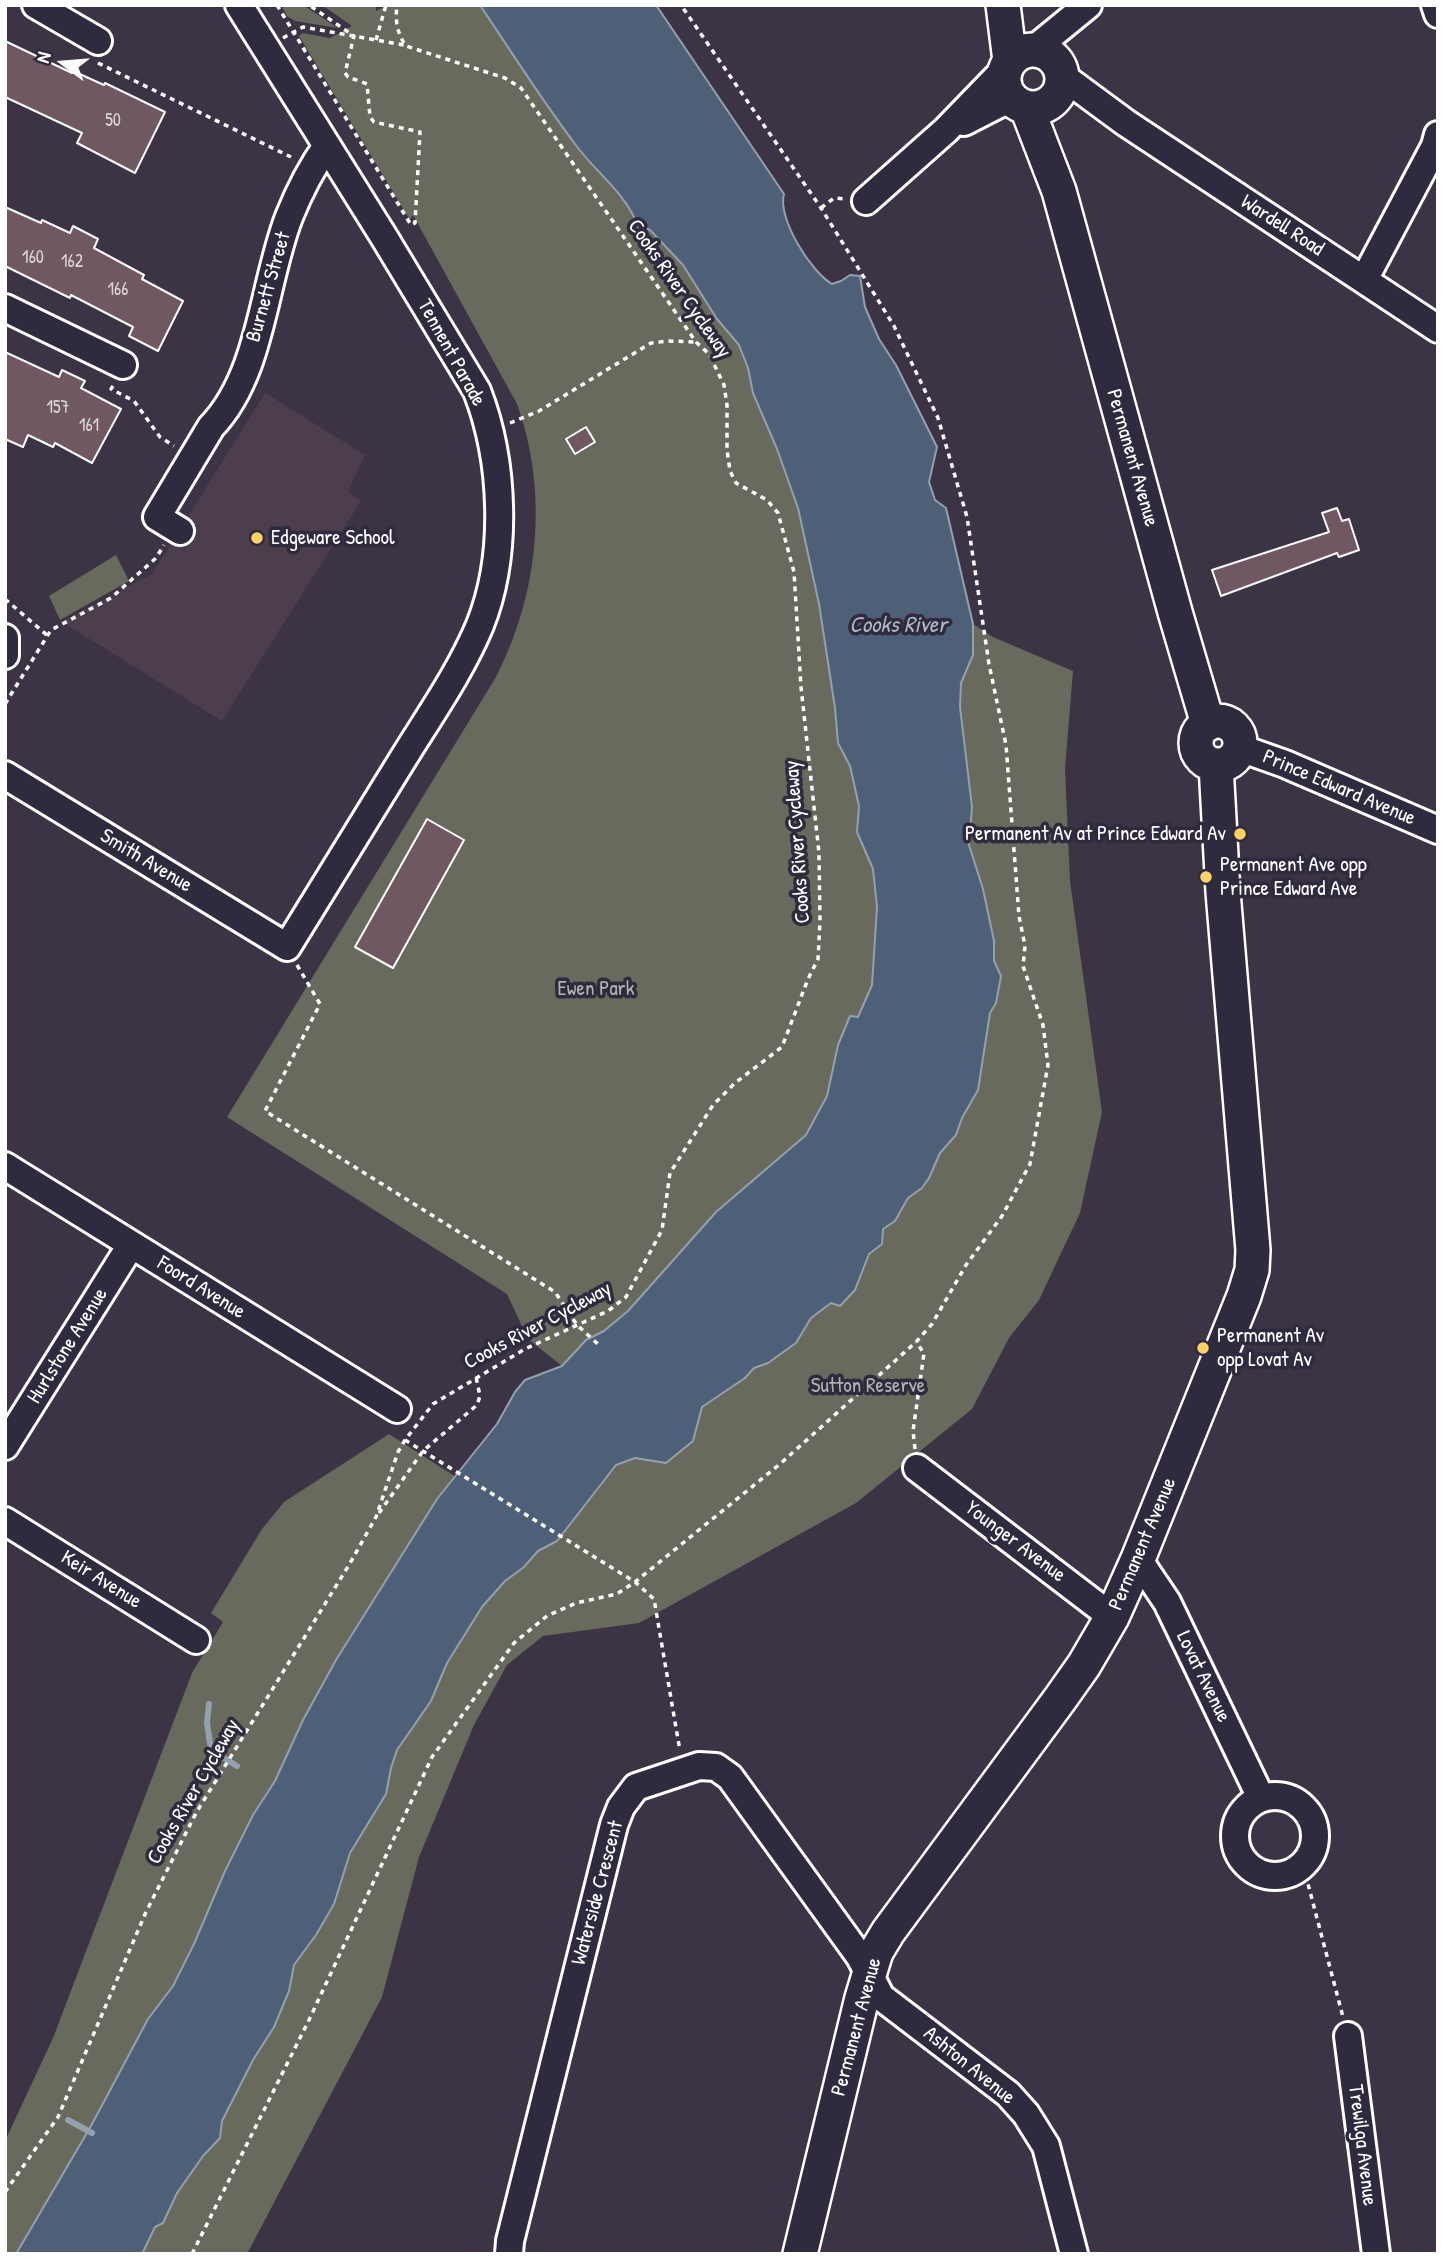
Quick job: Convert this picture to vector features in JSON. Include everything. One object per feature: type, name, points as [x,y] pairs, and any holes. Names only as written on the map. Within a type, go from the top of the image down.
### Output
[{"type":"main road","points":[[1005,5],[1034,77]]},
{"type":"main road","name":"Permanent Avenue","points":[[800,2254],[868,1973],[876,1952],[1078,1674],[1112,1617],[1138,1559],[1252,1270],[1253,1250],[1223,892],[1228,756],[1210,764],[1200,756],[1196,744],[1199,733],[1208,724],[1059,191],[1034,77]]},
{"type":"street","name":"Tennent Parade","points":[[239,5],[477,391],[485,411],[499,491],[500,516],[491,588],[481,623],[464,659],[287,947]]},
{"type":"street","points":[[1034,77],[1088,5]]},
{"type":"street","points":[[866,201],[946,130],[997,105],[1034,77],[1097,5]]},
{"type":"street","points":[[1435,5],[1438,14]]},
{"type":"street","points":[[44,9],[98,41]]},
{"type":"street","name":"Wardell Road","points":[[1034,77],[1126,123],[1438,329]]},
{"type":"street","points":[[1364,281],[1435,146],[1438,135]]},
{"type":"street","name":"Burnett Street","points":[[177,530],[157,517],[211,427],[223,415],[242,384],[288,218],[312,168],[327,146]]},
{"type":"street","points":[[5,308],[123,365]]},
{"type":"street","name":"Prince Edward Avenue","points":[[1228,756],[1285,764],[1438,830]]},
{"type":"street","name":"Smith Avenue","points":[[5,775],[287,947]]},
{"type":"street","name":"Foord Avenue","points":[[5,1166],[397,1409]]},
{"type":"street","name":"Hurlstone Avenue","points":[[5,1446],[131,1245]]},
{"type":"street","name":"Younger Avenue","points":[[918,1468],[1112,1617]]},
{"type":"street","name":"Keir Avenue","points":[[5,1521],[196,1640]]},
{"type":"street","name":"Lovat Avenue","points":[[1138,1559],[1167,1602],[1261,1798]]},
{"type":"street","name":"Waterside Crescent","points":[[509,2254],[510,2241],[614,1825],[621,1807],[636,1787],[699,1766],[716,1767],[730,1777],[860,1957],[868,1973]]},
{"type":"street","points":[[1261,1798],[1288,1798],[1300,1804],[1314,1827],[1315,1840],[1310,1854],[1303,1864],[1291,1873],[1270,1875],[1251,1868],[1241,1857],[1236,1844],[1238,1823],[1249,1805],[1261,1798]]},
{"type":"street","name":"Ashton Avenue","points":[[868,1973],[881,1997],[1008,2094],[1026,2114],[1046,2146],[1074,2254]]},
{"type":"street","name":"Trewilga Avenue","points":[[1348,2036],[1376,2254]]},
{"type":"path","points":[[277,5],[411,225],[415,223],[420,132],[374,122],[370,117],[368,84],[348,78],[345,73],[354,36],[309,5]]},
{"type":"path","points":[[397,5],[399,37],[406,46]]},
{"type":"path","points":[[192,2254],[309,2020],[432,1757],[514,1643],[547,1616],[576,1603],[617,1594],[635,1582],[780,1464],[916,1342],[932,1324],[965,1265],[1002,1216],[1030,1164],[1048,1065],[1043,1025],[1023,966],[1025,946],[1019,916],[1006,745],[989,664],[967,517],[938,418],[894,326],[821,208],[681,5]]},
{"type":"path","points":[[376,40],[385,6]]},
{"type":"path","name":"Cooks River Cycleway","points":[[5,2192],[58,2117],[146,1912],[196,1813],[376,1517],[398,1452],[405,1440],[433,1404],[525,1349],[608,1311],[626,1297],[662,1230],[670,1173],[713,1105],[735,1083],[782,1047],[818,959],[818,853],[801,687],[794,572],[778,513],[767,500],[736,483],[730,471],[724,385],[709,354],[696,342],[521,88],[505,78],[406,46],[303,27],[293,33]]},
{"type":"path","points":[[264,47],[293,33]]},
{"type":"path","points":[[113,70],[291,158]]},
{"type":"path","points":[[489,432],[539,411],[651,343],[696,342]]},
{"type":"path","points":[[134,401],[160,437],[193,458]]},
{"type":"path","points":[[5,704],[51,630],[111,598],[156,558],[177,530]]},
{"type":"path","points":[[5,600],[48,636]]},
{"type":"path","points":[[287,947],[320,1004],[265,1111],[555,1292],[577,1325],[600,1346]]},
{"type":"path","points":[[916,1342],[924,1353],[913,1431],[918,1468]]},
{"type":"path","points":[[376,1517],[423,1451],[477,1405],[480,1396],[475,1377]]},
{"type":"path","points":[[405,1440],[629,1578],[654,1599],[677,1743],[686,1770]]},
{"type":"path","points":[[1303,1864],[1348,2036]]},
{"type":"shaded area","name":"Edgeware School","points":[[265,393],[365,455],[348,491],[361,501],[222,721],[62,622],[152,574]]},
{"type":"green space","points":[[281,5],[303,5],[338,28],[295,21],[287,16]]},
{"type":"green space","name":"Ewen Park","points":[[322,5],[376,5],[376,11],[387,5],[480,5],[578,148],[626,203],[637,224],[650,230],[683,265],[717,319],[739,345],[748,368],[753,393],[798,508],[819,604],[838,743],[850,766],[859,806],[857,832],[873,869],[877,907],[872,985],[858,1017],[850,1016],[838,1045],[827,1096],[807,1135],[716,1212],[628,1311],[604,1331],[586,1340],[562,1366],[528,1339],[507,1294],[227,1117],[496,677],[522,612],[535,543],[533,473],[517,404],[413,215],[410,220],[299,36],[303,33],[330,38],[352,26]]},
{"type":"green space","points":[[116,555],[129,581],[60,620],[49,596]]},
{"type":"green space","name":"Sutton Reserve","points":[[973,624],[993,637],[1073,671],[1065,768],[1070,881],[1102,1112],[1080,1213],[1039,1300],[1009,1338],[972,1409],[856,1503],[639,1623],[543,1636],[507,1665],[474,1725],[419,1857],[382,1997],[247,2254],[141,2254],[155,2227],[163,2223],[177,2193],[193,2169],[220,2138],[222,2121],[253,2060],[274,2027],[289,1991],[294,1965],[334,1904],[350,1853],[386,1794],[397,1750],[431,1701],[447,1663],[482,1607],[538,1550],[557,1541],[616,1465],[635,1458],[657,1460],[697,1422],[702,1407],[745,1378],[754,1368],[768,1363],[796,1343],[811,1318],[831,1303],[841,1305],[855,1290],[869,1254],[882,1244],[883,1229],[895,1221],[908,1198],[922,1188],[940,1153],[956,1135],[990,1013],[996,1003],[1001,976],[994,961],[994,941],[983,889],[969,845],[972,807],[960,707],[961,683],[973,655]]},
{"type":"green space","points":[[389,1434],[456,1477],[437,1500],[336,1660],[303,1720],[275,1781],[253,1815],[225,1871],[173,1986],[148,2019],[91,2126],[16,2254],[5,2254],[5,2141],[53,2038],[192,1673],[223,1622],[211,1613],[262,1529],[284,1502]]},
{"type":"water","name":"Cooks River","points":[[480,5],[656,5],[784,194],[786,217],[806,257],[832,284],[850,275],[860,276],[865,307],[879,339],[896,365],[937,447],[929,482],[935,500],[946,508],[973,624],[973,655],[961,683],[960,707],[972,807],[969,845],[983,889],[994,941],[994,961],[1001,976],[996,1003],[990,1013],[978,1090],[956,1135],[940,1153],[922,1188],[908,1198],[895,1221],[883,1229],[882,1244],[869,1254],[855,1290],[840,1306],[831,1303],[811,1318],[796,1343],[768,1363],[754,1368],[745,1378],[702,1407],[693,1441],[666,1463],[635,1458],[616,1465],[557,1541],[538,1551],[524,1567],[505,1581],[482,1607],[447,1663],[431,1701],[397,1750],[386,1794],[350,1853],[334,1904],[294,1965],[289,1991],[274,2027],[253,2060],[222,2121],[220,2138],[203,2156],[177,2193],[163,2223],[155,2227],[143,2252],[16,2254],[91,2126],[148,2019],[173,1986],[253,1815],[275,1781],[303,1720],[336,1660],[437,1499],[497,1424],[525,1380],[562,1366],[586,1340],[604,1331],[628,1311],[716,1212],[806,1135],[827,1096],[838,1045],[850,1016],[858,1017],[872,985],[877,907],[873,869],[857,832],[859,806],[850,766],[838,743],[819,604],[798,508],[753,393],[748,368],[739,345],[717,319],[683,265],[650,230],[637,224],[626,203],[578,148]]},
{"type":"building","points":[[5,41],[72,73],[73,71],[104,85],[105,83],[165,112],[135,173],[77,143],[82,133],[5,97]]},
{"type":"building","points":[[5,207],[70,233],[73,226],[98,239],[94,248],[144,275],[142,279],[183,301],[158,351],[129,336],[133,327],[71,295],[70,298],[5,266]]},
{"type":"building","points":[[5,352],[59,377],[62,370],[85,381],[81,388],[121,409],[92,463],[55,443],[53,447],[28,435],[23,447],[5,439]]},
{"type":"building","points":[[586,427],[595,442],[575,454],[566,439]]},
{"type":"building","points":[[1337,508],[1342,521],[1349,519],[1359,550],[1339,557],[1337,553],[1221,596],[1212,570],[1329,532],[1322,513]]},
{"type":"building","points":[[427,819],[464,840],[393,968],[355,947]]},
{"type":"waterway","points":[[209,1704],[207,1723],[211,1750],[237,1766]]},
{"type":"waterway","points":[[68,2120],[92,2133]]},
{"type":"place","name":"Edgeware School","points":[[257,538]]},
{"type":"place","name":"Permanent Av at Prince Edward Av","points":[[1240,834]]},
{"type":"place","name":"Permanent Ave opp Prince Edward Ave","points":[[1206,877]]},
{"type":"place","name":"Permanent Av opp Lovat Av","points":[[1203,1348]]}]
